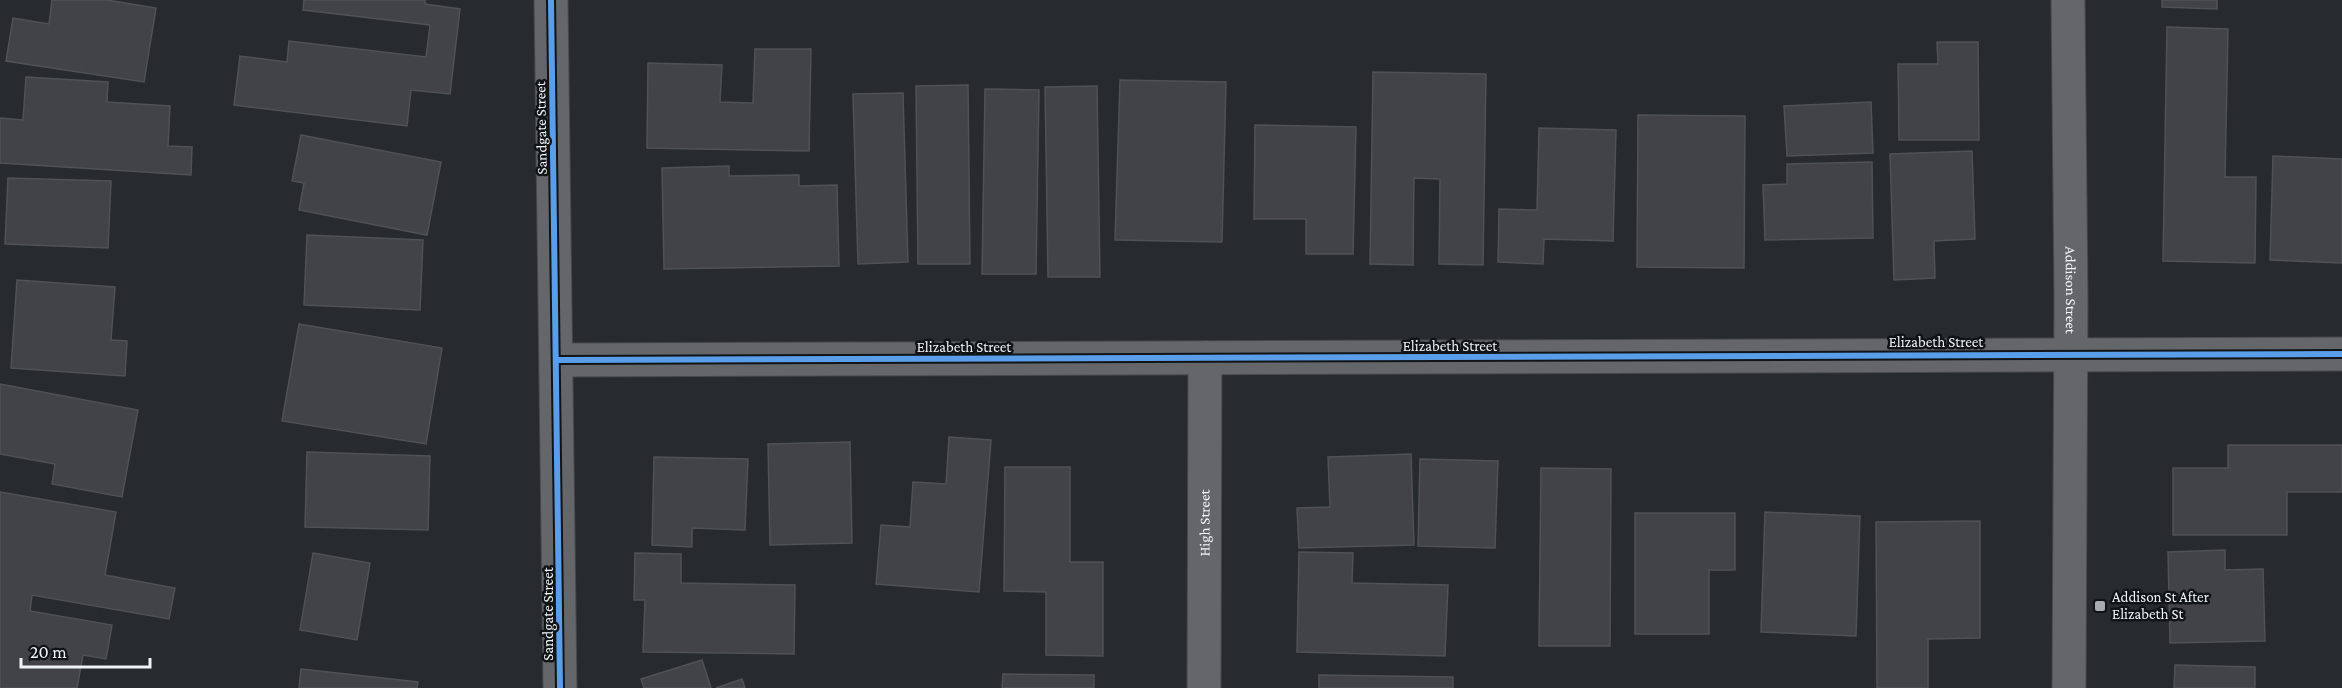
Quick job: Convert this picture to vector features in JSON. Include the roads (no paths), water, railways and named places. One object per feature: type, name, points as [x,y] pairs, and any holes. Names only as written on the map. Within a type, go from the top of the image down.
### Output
[{"type":"street","name":"Sandgate Street","points":[[551,0],[558,360],[560,688]]},
{"type":"street","name":"Addison Street","points":[[2068,0],[2069,688]]},
{"type":"street","name":"Elizabeth Street","points":[[558,360],[2069,353],[2342,354]]},
{"type":"street","name":"High Street","points":[[1204,688],[1205,358]]},
{"type":"place","name":"Addison St After Elizabeth St","points":[[2100,606]]}]
